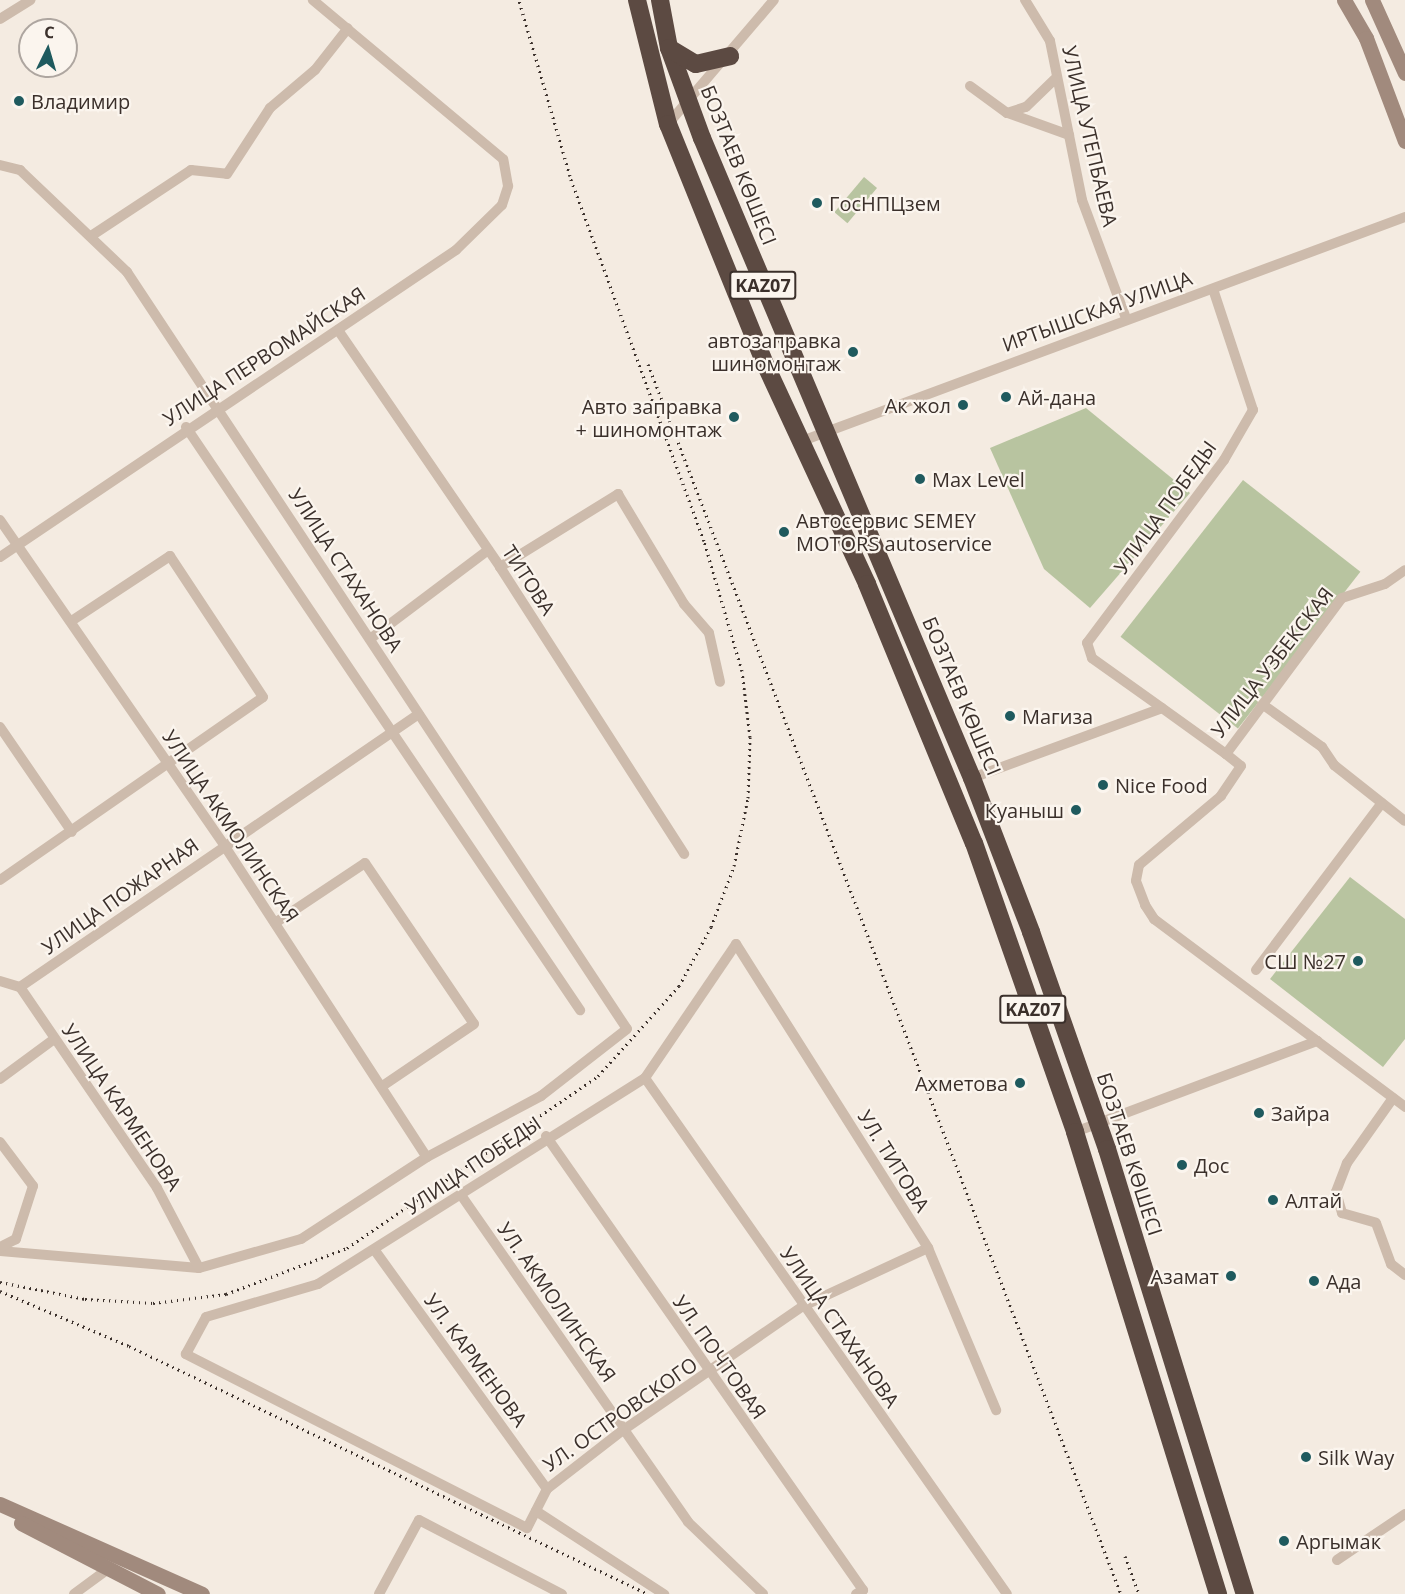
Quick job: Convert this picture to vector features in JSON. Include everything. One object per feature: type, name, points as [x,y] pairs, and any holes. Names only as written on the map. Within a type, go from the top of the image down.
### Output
[{"type":"highway","name":"KAZ07","points":[[637,0],[668,124],[974,843],[1076,1132],[1218,1594]]},
{"type":"highway","name":"БОЗТАЕВ КӨШЕСІ","points":[[660,0],[669,48],[690,104],[972,778],[1098,1124],[1245,1594]]},
{"type":"highway","points":[[669,48],[696,64],[730,56]]},
{"type":"main road","points":[[1344,0],[1366,38],[1405,141]]},
{"type":"main road","points":[[1372,0],[1405,73]]},
{"type":"main road","points":[[0,1504],[202,1594]]},
{"type":"main road","points":[[0,1512],[158,1594]]},
{"type":"street","points":[[0,19],[31,0]]},
{"type":"street","points":[[92,236],[191,170],[226,174],[270,108],[315,70],[348,28],[313,0]]},
{"type":"street","points":[[668,124],[690,104],[774,0]]},
{"type":"street","name":"УЛИЦА УТЕПБАЕВА","points":[[1025,0],[1050,41],[1055,79],[1091,231],[1126,318]]},
{"type":"street","name":"УЛИЦА ПЕРВОМАЙСКАЯ","points":[[0,557],[186,427],[338,330],[494,218],[508,186],[503,159],[348,28]]},
{"type":"street","points":[[1007,113],[1026,107],[1055,79]]},
{"type":"street","points":[[970,86],[1007,113],[1070,135]]},
{"type":"street","name":"УЛИЦА СТАХАНОВА","points":[[3,165],[20,170],[92,236],[127,272],[624,1023]]},
{"type":"street","name":"ИРТЫШСКАЯ УЛИЦА","points":[[802,441],[1126,318],[1213,289],[1405,217]]},
{"type":"street","name":"УЛИЦА ПОБЕДЫ","points":[[1162,708],[1092,657],[1088,643],[1224,460],[1254,410],[1213,289]]},
{"type":"street","name":"ТИТОВА","points":[[338,330],[500,567],[684,854]]},
{"type":"street","points":[[186,427],[580,1010]]},
{"type":"street","points":[[500,567],[618,494],[684,604],[710,633],[720,682]]},
{"type":"street","name":"УЛИЦА АКМОЛИНСКАЯ","points":[[0,520],[16,546],[73,620],[168,766],[224,845],[384,1085],[427,1157]]},
{"type":"street","points":[[370,639],[488,550]]},
{"type":"street","points":[[0,880],[168,766],[263,697],[170,556],[73,620]]},
{"type":"street","name":"УЛИЦА УЗБЕКСКАЯ","points":[[1162,708],[1226,754],[1342,598],[1385,584],[1405,570]]},
{"type":"street","points":[[1262,704],[1322,747],[1334,765],[1405,821]]},
{"type":"street","points":[[972,778],[1162,708]]},
{"type":"street","name":"УЛИЦА ПОЖАРНАЯ","points":[[20,987],[224,845],[419,714]]},
{"type":"street","points":[[0,727],[72,832]]},
{"type":"street","points":[[1226,754],[1241,766],[1207,811],[1148,852],[1139,865],[1138,891],[1154,919],[1405,1107]]},
{"type":"street","points":[[1256,970],[1382,803]]},
{"type":"street","points":[[275,922],[365,863],[474,1024],[384,1085]]},
{"type":"street","name":"УЛИЦА ПОБЕДЫ","points":[[536,1512],[528,1528],[186,1354],[206,1317],[318,1284],[376,1252],[546,1136],[645,1078],[736,944]]},
{"type":"street","name":"УЛ. ТИТОВА","points":[[736,944],[928,1248],[996,1410]]},
{"type":"street","points":[[0,981],[20,987]]},
{"type":"street","name":"УЛИЦА КАРМЕНОВА","points":[[20,987],[157,1188],[199,1268]]},
{"type":"street","name":"УЛИЦА ПОБЕДЫ","points":[[0,1249],[199,1268],[301,1239],[427,1157],[541,1096],[626,1032],[624,1023]]},
{"type":"street","points":[[0,1078],[54,1039]]},
{"type":"street","points":[[1076,1132],[1317,1041]]},
{"type":"street","name":"УЛИЦА СТАХАНОВА","points":[[645,1078],[1007,1594]]},
{"type":"street","points":[[1393,1098],[1347,1163],[1336,1192],[1342,1213],[1376,1223],[1391,1264],[1405,1275]]},
{"type":"street","name":"УЛ. ПОЧТОВАЯ","points":[[546,1136],[709,1373],[863,1590],[856,1594]]},
{"type":"street","points":[[0,1142],[33,1186],[16,1239],[0,1249]]},
{"type":"street","name":"УЛ. АКМОЛИНСКАЯ","points":[[461,1195],[688,1522],[763,1594]]},
{"type":"street","name":"УЛ. ОСТРОВСКОГО","points":[[536,1512],[547,1489],[623,1430],[709,1373],[803,1306],[928,1248]]},
{"type":"street","name":"УЛ. КАРМЕНОВА","points":[[376,1252],[547,1489]]},
{"type":"street","points":[[536,1512],[664,1594]]},
{"type":"street","points":[[1337,1560],[1405,1514]]},
{"type":"street","points":[[379,1594],[419,1520],[562,1594]]},
{"type":"street","points":[[74,1594],[108,1569]]},
{"type":"green space","points":[[864,177],[877,188],[847,223],[834,212]]},
{"type":"green space","points":[[1086,408],[1190,493],[1090,608],[1044,569],[990,448]]},
{"type":"green space","points":[[1243,480],[1360,572],[1238,729],[1120,637]]},
{"type":"green space","points":[[1350,877],[1405,919],[1405,1039],[1383,1067],[1270,979]]},
{"type":"railway","points":[[0,1282],[85,1299],[153,1303],[226,1294],[347,1248],[598,1076],[679,986],[711,927],[734,866],[748,798],[750,737],[742,671],[704,541],[570,176],[519,0]]},
{"type":"railway","points":[[648,364],[1121,1594]]},
{"type":"railway","points":[[0,1291],[129,1346],[648,1594]]},
{"type":"railway","points":[[1125,1556],[1139,1594]]},
{"type":"place","name":"Владимир","points":[[19,101]]},
{"type":"place","name":"ГосНПЦзем","points":[[817,203]]},
{"type":"place","name":"автозаправка шиномонтаж","points":[[853,352]]},
{"type":"place","name":"Ай-дана","points":[[1006,397]]},
{"type":"place","name":"Ак жол","points":[[963,405]]},
{"type":"place","name":"Авто заправка + шиномонтаж","points":[[734,417]]},
{"type":"place","name":"Max Level","points":[[920,479]]},
{"type":"place","name":"Автосервис SEMEY MOTORS autoservice","points":[[784,532]]},
{"type":"place","name":"Магиза","points":[[1010,716]]},
{"type":"place","name":"Nice Food","points":[[1103,785]]},
{"type":"place","name":"Куаныш","points":[[1076,810]]},
{"type":"place","name":"СШ №27","points":[[1358,961]]},
{"type":"place","name":"Ахметова","points":[[1020,1083]]},
{"type":"place","name":"Зайра","points":[[1259,1113]]},
{"type":"place","name":"Дос","points":[[1182,1165]]},
{"type":"place","name":"Алтай","points":[[1273,1200]]},
{"type":"place","name":"Азамат","points":[[1231,1276]]},
{"type":"place","name":"Ада","points":[[1314,1281]]},
{"type":"place","name":"Silk Way","points":[[1306,1457]]},
{"type":"place","name":"Аргымак","points":[[1284,1541]]}]
